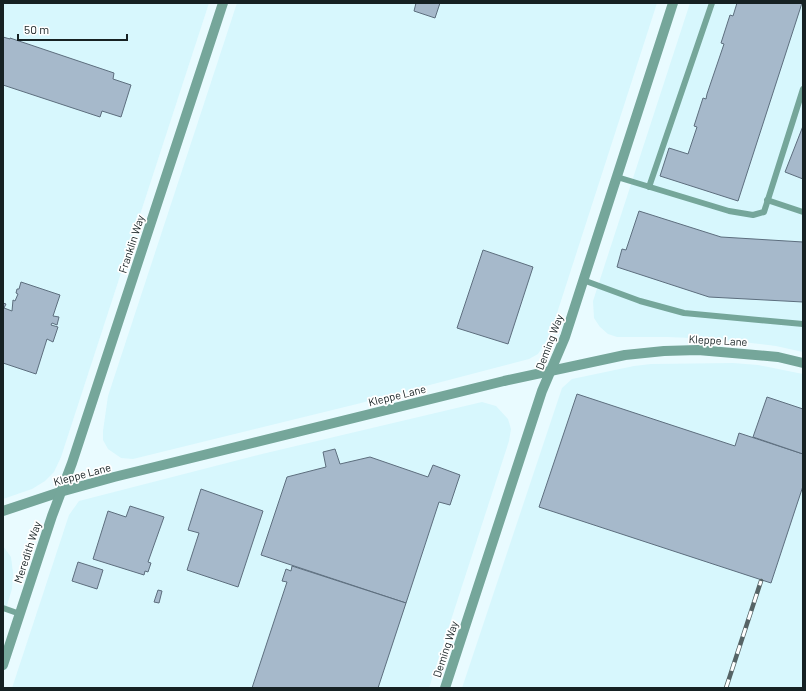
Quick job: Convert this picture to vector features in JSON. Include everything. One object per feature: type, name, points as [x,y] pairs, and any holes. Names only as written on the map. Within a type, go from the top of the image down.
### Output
[{"type":"street","name":"Franklin Way","points":[[60,492],[72,463],[223,3]]},
{"type":"street","name":"Deming Way","points":[[445,688],[542,392],[565,337],[673,3]]},
{"type":"street","name":"Kleppe Lane","points":[[3,511],[60,492],[299,431],[551,370],[625,355],[671,350],[740,352],[778,357],[803,363]]},
{"type":"street","name":"Meredith Way","points":[[3,665],[60,492]]},
{"type":"lane","points":[[649,187],[712,3]]},
{"type":"lane","points":[[617,177],[729,211],[753,215],[764,212],[803,91]]},
{"type":"lane","points":[[768,200],[803,212]]},
{"type":"lane","points":[[583,280],[640,300],[684,313],[803,324]]},
{"type":"lane","points":[[3,608],[20,614]]},
{"type":"shaded area","points":[[3,3],[209,3],[61,457],[54,472],[45,481],[32,489],[3,499]]},
{"type":"shaded area","points":[[237,3],[657,3],[550,335],[538,354],[529,359],[357,404],[133,459],[121,458],[108,449],[103,440],[108,396]]},
{"type":"shaded area","points":[[690,3],[803,3],[803,352],[776,346],[717,339],[617,337],[608,334],[600,327],[594,318],[593,301]]},
{"type":"shaded area","points":[[733,363],[758,365],[803,374],[803,688],[462,688],[562,388],[572,379],[634,366],[651,364]]},
{"type":"shaded area","points":[[482,402],[496,406],[508,419],[511,429],[509,441],[429,688],[12,688],[69,515],[79,501],[262,454]]},
{"type":"shaded area","points":[[3,546],[11,557],[13,573],[12,589],[3,618]]},
{"type":"building","points":[[416,3],[440,3],[435,18],[414,11]]},
{"type":"building","points":[[737,3],[802,3],[738,201],[660,176],[669,148],[688,154],[697,127],[694,126],[703,98],[706,99],[724,44],[721,43],[730,15],[733,16]]},
{"type":"building","points":[[3,37],[10,38],[114,73],[113,79],[131,85],[121,117],[102,111],[100,117],[3,85]]},
{"type":"building","points":[[803,126],[803,179],[785,172]]},
{"type":"building","points":[[639,211],[721,237],[803,242],[803,302],[709,297],[617,267],[622,249],[626,250]]},
{"type":"building","points":[[483,250],[533,267],[508,344],[457,328]]},
{"type":"building","points":[[21,282],[60,295],[53,316],[59,317],[57,325],[52,323],[51,325],[58,327],[53,342],[47,339],[36,374],[3,363],[3,303],[6,304],[4,308],[12,311],[13,300],[15,301],[18,294],[16,293],[17,289],[19,289]]},
{"type":"building","points":[[577,394],[735,446],[739,433],[803,454],[803,486],[771,583],[539,507]]},
{"type":"building","points":[[767,397],[803,409],[803,454],[753,437]]},
{"type":"building","points":[[335,449],[340,464],[370,457],[428,477],[433,465],[460,475],[450,505],[439,502],[406,603],[261,555],[287,477],[326,467],[323,452]]},
{"type":"building","points":[[201,489],[263,511],[238,587],[187,570],[199,533],[188,530]]},
{"type":"building","points":[[130,506],[164,517],[148,562],[151,563],[148,572],[145,571],[144,575],[93,559],[108,511],[126,517]]},
{"type":"building","points":[[78,562],[103,570],[97,589],[72,581]]},
{"type":"building","points":[[292,566],[406,603],[378,688],[252,688],[287,582],[282,581],[286,569],[291,571]]},
{"type":"building","points":[[158,590],[162,591],[159,603],[154,602]]},
{"type":"railway","points":[[726,688],[761,581]]}]
